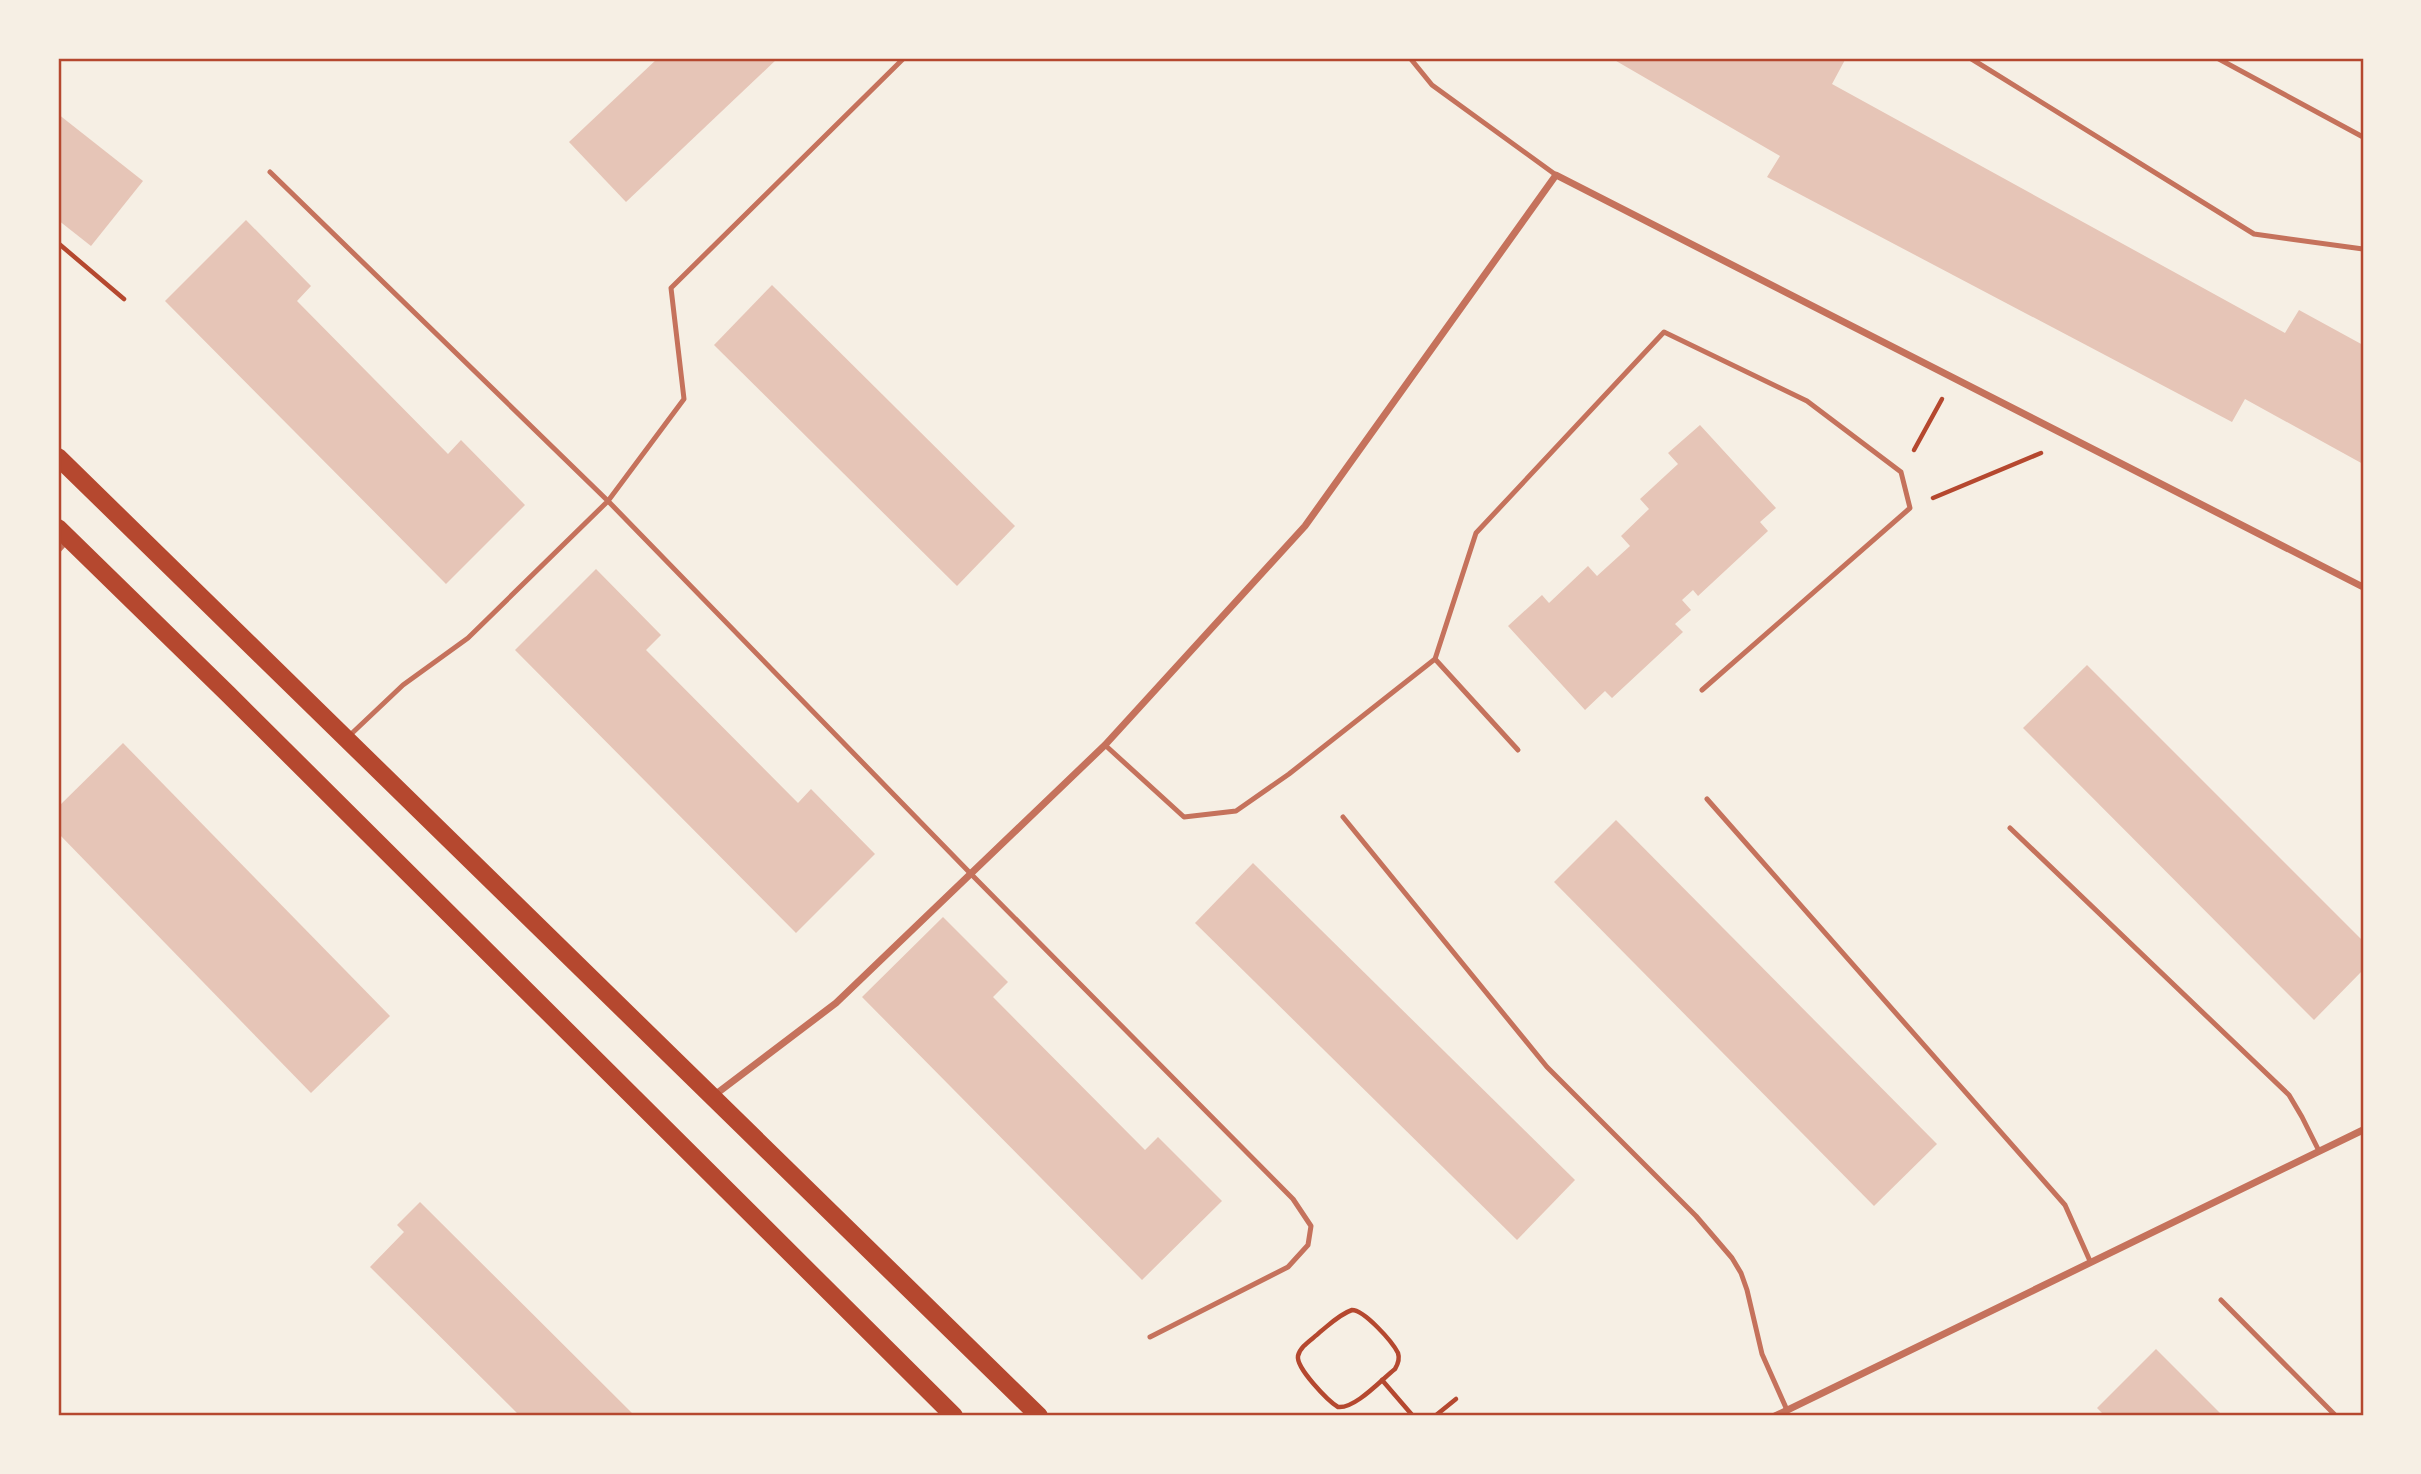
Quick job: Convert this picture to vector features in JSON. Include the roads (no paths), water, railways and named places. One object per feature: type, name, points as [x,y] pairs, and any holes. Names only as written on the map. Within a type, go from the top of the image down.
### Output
[{"type":"main road","points":[[58,457],[1039,1416]]},
{"type":"main road","points":[[61,539],[954,1416]]},
{"type":"street","points":[[711,1097],[836,1003],[1105,745],[1305,526],[1556,175],[2363,587]]},
{"type":"street","points":[[1775,1416],[2363,1130]]},
{"type":"lane","points":[[346,739],[403,685],[468,638],[608,501],[684,399],[671,288],[904,58]]},
{"type":"lane","points":[[1410,58],[1432,85],[1556,175]]},
{"type":"lane","points":[[1970,58],[2254,234],[2363,249]]},
{"type":"lane","points":[[2217,58],[2363,137]]},
{"type":"lane","points":[[270,172],[608,501],[972,875],[1293,1199],[1311,1226],[1308,1245],[1288,1267],[1150,1337]]},
{"type":"lane","points":[[1105,745],[1184,817],[1236,811],[1289,774],[1434,659],[1476,533],[1664,332],[1807,401],[1901,472],[1910,508],[1702,690]]},
{"type":"lane","points":[[1434,659],[1518,750]]},
{"type":"lane","points":[[1707,799],[2065,1205],[2090,1261]]},
{"type":"lane","points":[[1343,817],[1547,1067],[1696,1216],[1732,1258],[1747,1290],[1762,1354],[1787,1410]]},
{"type":"lane","points":[[2010,828],[2289,1095],[2319,1151]]},
{"type":"lane","points":[[2221,1300],[2336,1416]]}]
